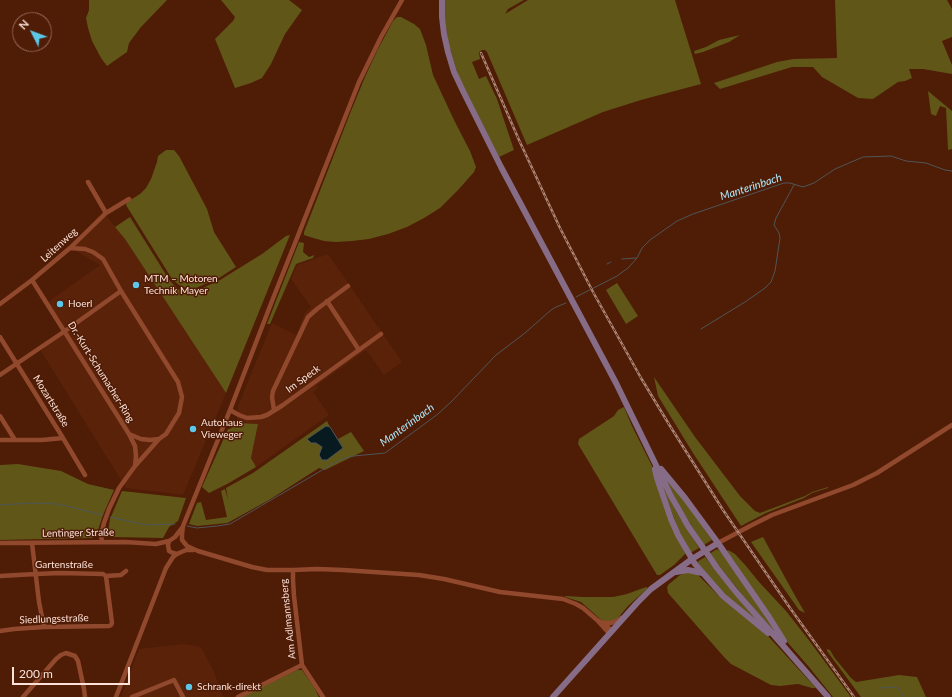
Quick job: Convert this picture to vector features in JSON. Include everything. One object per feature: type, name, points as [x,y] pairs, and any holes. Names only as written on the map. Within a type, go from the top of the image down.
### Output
[{"type":"main road","points":[[442,0],[443,23],[448,52],[454,72],[501,167],[616,383],[678,508],[710,559],[736,592],[828,697]]},
{"type":"main road","points":[[652,458],[685,498],[806,671]]},
{"type":"main road","points":[[652,458],[671,519],[678,535],[694,558],[702,573],[722,596],[792,655]]},
{"type":"main road","points":[[553,697],[650,589],[716,544]]},
{"type":"main road","points":[[671,574],[688,570],[702,573]]},
{"type":"street","points":[[166,568],[169,541],[175,537],[183,526],[359,82],[402,0]]},
{"type":"street","points":[[88,182],[106,213]]},
{"type":"street","name":"Leitenweg","points":[[0,304],[32,280],[70,248],[106,213],[129,199]]},
{"type":"street","points":[[70,248],[85,249],[93,252],[103,259],[121,291],[178,382],[182,397],[179,413],[166,434],[159,439],[135,466],[119,488],[104,523],[101,536],[102,542]]},
{"type":"street","name":"Dr.-Kurt-Schumacher-Ring","points":[[32,280],[129,434],[135,446],[135,466]]},
{"type":"street","points":[[274,410],[272,397],[273,390],[308,317],[348,286]]},
{"type":"street","points":[[0,375],[121,291]]},
{"type":"street","points":[[327,302],[359,350]]},
{"type":"street","name":"Im Speck","points":[[230,410],[247,418],[261,417],[274,410],[381,334]]},
{"type":"street","name":"Mozartstraße","points":[[0,337],[64,438],[85,475]]},
{"type":"street","points":[[0,416],[15,440]]},
{"type":"street","points":[[716,544],[752,525],[798,505],[853,485],[878,473],[952,425]]},
{"type":"street","name":"Dr.-Kurt-Schumacher-Ring","points":[[129,434],[141,439],[159,439]]},
{"type":"street","points":[[0,440],[42,440],[64,438]]},
{"type":"street","points":[[116,697],[166,568],[173,557],[184,548],[183,526]]},
{"type":"street","points":[[175,537],[179,538],[187,546],[198,551],[258,568],[273,570],[343,570],[432,577],[512,594],[569,600],[583,608],[604,626],[610,629],[611,632]]},
{"type":"street","name":"Lentinger Straße","points":[[0,543],[125,542],[156,544],[169,541]]},
{"type":"street","points":[[32,542],[39,602],[44,627]]},
{"type":"street","name":"Lentinger Straße","points":[[156,544],[169,550]]},
{"type":"street","points":[[169,550],[173,553],[188,550],[198,551]]},
{"type":"street","name":"Am Adlmannsberg","points":[[293,570],[292,580],[302,665],[323,697]]},
{"type":"street","name":"Gartenstraße","points":[[0,576],[36,574],[103,574],[106,576],[121,575],[126,571]]},
{"type":"street","name":"Siedlungsstraße","points":[[0,631],[44,627],[111,626],[112,623],[106,576]]},
{"type":"street","points":[[604,626],[617,621],[630,611]]},
{"type":"street","points":[[604,626],[606,632],[604,640]]},
{"type":"street","points":[[23,697],[56,659],[66,653],[74,656],[78,662],[85,697]]},
{"type":"street","name":"Am Adlmannsberg","points":[[238,697],[302,665]]},
{"type":"street","points":[[132,697],[174,680],[183,697]]},
{"type":"shaded area","points":[[89,0],[167,0],[141,27],[129,43],[127,52],[107,66],[92,41],[88,28],[86,18],[89,10]]},
{"type":"shaded area","points":[[221,0],[289,0],[302,10],[285,34],[271,64],[262,78],[235,88],[215,39],[233,21],[235,17]]},
{"type":"shaded area","points":[[445,0],[524,0],[508,9],[505,14],[528,0],[675,0],[701,84],[603,112],[527,145],[487,52],[482,50],[479,52],[480,59],[472,62],[479,79],[486,76],[497,99],[514,150],[499,157],[458,75],[448,42],[445,19]]},
{"type":"shaded area","points":[[835,0],[947,0],[952,9],[952,37],[942,41],[952,65],[952,74],[923,69],[909,69],[912,78],[898,82],[873,99],[858,98],[822,77],[813,67],[792,67],[720,89],[714,83],[777,62],[793,59],[837,58]]},
{"type":"shaded area","points":[[397,17],[401,17],[420,29],[426,45],[433,75],[470,151],[476,167],[474,172],[440,208],[407,227],[369,239],[352,241],[324,241],[304,235],[365,77],[393,21]]},
{"type":"shaded area","points":[[740,35],[729,42],[695,54],[694,51],[719,40]]},
{"type":"shaded area","points":[[928,91],[952,111],[952,149],[948,150],[946,108],[940,106],[936,116],[931,114]]},
{"type":"shaded area","points":[[166,150],[174,150],[179,156],[207,209],[214,232],[236,267],[219,278],[196,288],[186,288],[179,285],[172,279],[126,205],[127,202],[140,194],[146,188],[151,179],[158,156]]},
{"type":"shaded area","points":[[103,212],[125,239],[226,393],[183,495],[126,488],[41,351],[65,329],[48,302],[100,265],[69,247]]},
{"type":"shaded area","points":[[130,217],[170,281],[177,288],[185,292],[196,291],[220,280],[262,254],[286,236],[290,235],[226,393],[125,239],[115,227]]},
{"type":"shaded area","points":[[299,242],[304,243],[303,252],[309,257],[314,255],[313,258],[296,264],[270,324],[267,324]]},
{"type":"shaded area","points":[[328,254],[402,362],[384,375],[366,350],[316,386],[318,388],[313,392],[329,415],[256,467],[251,458],[258,424],[237,423],[238,406],[272,323],[296,335],[305,313],[311,307],[291,279],[297,265]]},
{"type":"shaded area","points":[[617,283],[638,316],[626,324],[606,290]]},
{"type":"shaded area","points":[[654,377],[695,437],[740,496],[755,511],[760,513],[812,492],[828,488],[812,493],[804,498],[766,513],[741,526],[658,396]]},
{"type":"shaded area","points":[[624,407],[653,468],[686,553],[674,565],[660,575],[657,575],[578,444],[579,439],[614,416],[618,410]]},
{"type":"shaded area","points":[[327,421],[330,427],[326,426],[316,443],[322,447],[343,448],[338,439],[351,432],[364,451],[325,470],[319,468],[269,500],[227,523],[197,526],[189,524],[197,503],[201,502],[206,520],[227,517],[221,491],[225,489],[228,500],[226,488],[253,473]]},
{"type":"shaded area","points":[[237,423],[258,424],[251,458],[256,467],[209,493],[202,487],[228,429]]},
{"type":"shaded area","points":[[18,464],[61,471],[88,484],[114,490],[97,533],[92,538],[0,540],[0,465]]},
{"type":"shaded area","points":[[658,475],[677,513],[699,548],[692,552],[680,534]]},
{"type":"shaded area","points":[[663,475],[679,493],[712,540],[704,545],[684,514]]},
{"type":"shaded area","points":[[122,491],[186,498],[178,521],[169,527],[163,538],[112,537],[108,532],[110,519]]},
{"type":"shaded area","points":[[763,537],[805,613],[799,610],[751,542]]},
{"type":"shaded area","points":[[717,549],[720,551],[763,611],[777,635],[709,554]]},
{"type":"shaded area","points":[[728,550],[735,554],[786,611],[851,697],[833,697],[782,636],[726,552]]},
{"type":"shaded area","points":[[705,557],[765,628],[729,599],[697,562]]},
{"type":"shaded area","points":[[688,572],[697,574],[719,596],[768,636],[816,688],[798,684],[780,686],[771,685],[731,664],[668,593],[667,587],[669,584],[680,575]]},
{"type":"shaded area","points":[[646,587],[648,588],[628,606],[617,619],[612,622],[604,621],[599,618],[581,602],[565,597],[613,597]]},
{"type":"shaded area","points":[[183,644],[201,647],[214,672],[223,697],[121,697],[139,649]]},
{"type":"shaded area","points":[[827,649],[830,650],[851,678],[856,682],[899,675],[917,677],[926,697],[861,697]]},
{"type":"shaded area","points":[[297,670],[302,670],[319,697],[241,697]]},
{"type":"water","points":[[326,426],[330,427],[343,448],[327,460],[322,460],[319,455],[322,447],[316,443],[311,443],[307,439]]},
{"type":"waterway","name":"Manterinbach","points":[[576,297],[617,276],[628,268],[637,258],[642,248],[650,240],[677,221],[693,214],[778,185],[790,183],[803,187],[814,183],[835,169],[863,157],[891,156],[906,161],[926,163],[952,171]]},
{"type":"waterway","points":[[701,329],[745,302],[771,282],[775,271],[780,238],[774,225],[776,218],[794,185]]},
{"type":"waterway","points":[[622,259],[636,258]]},
{"type":"waterway","points":[[607,264],[611,262]]},
{"type":"waterway","name":"Manterinbach","points":[[187,526],[197,528],[230,524],[341,459],[354,456],[385,453],[438,414],[496,355],[525,333],[551,310],[566,303]]},
{"type":"waterway","name":"Manterinbach","points":[[0,505],[30,503],[58,504],[103,515]]},
{"type":"waterway","name":"Manterinbach","points":[[110,517],[147,525],[175,524]]},
{"type":"waterway","points":[[880,688],[896,687],[901,691]]},
{"type":"railway","points":[[481,53],[560,228],[593,292],[641,378],[723,510],[790,608],[854,697]]},
{"type":"place","name":"MTM – Motoren Technik Mayer","points":[[136,285]]},
{"type":"place","name":"Hoerl","points":[[60,304]]},
{"type":"place","name":"Autohaus Vieweger","points":[[193,429]]},
{"type":"place","name":"Schrank-direkt","points":[[189,687]]}]
